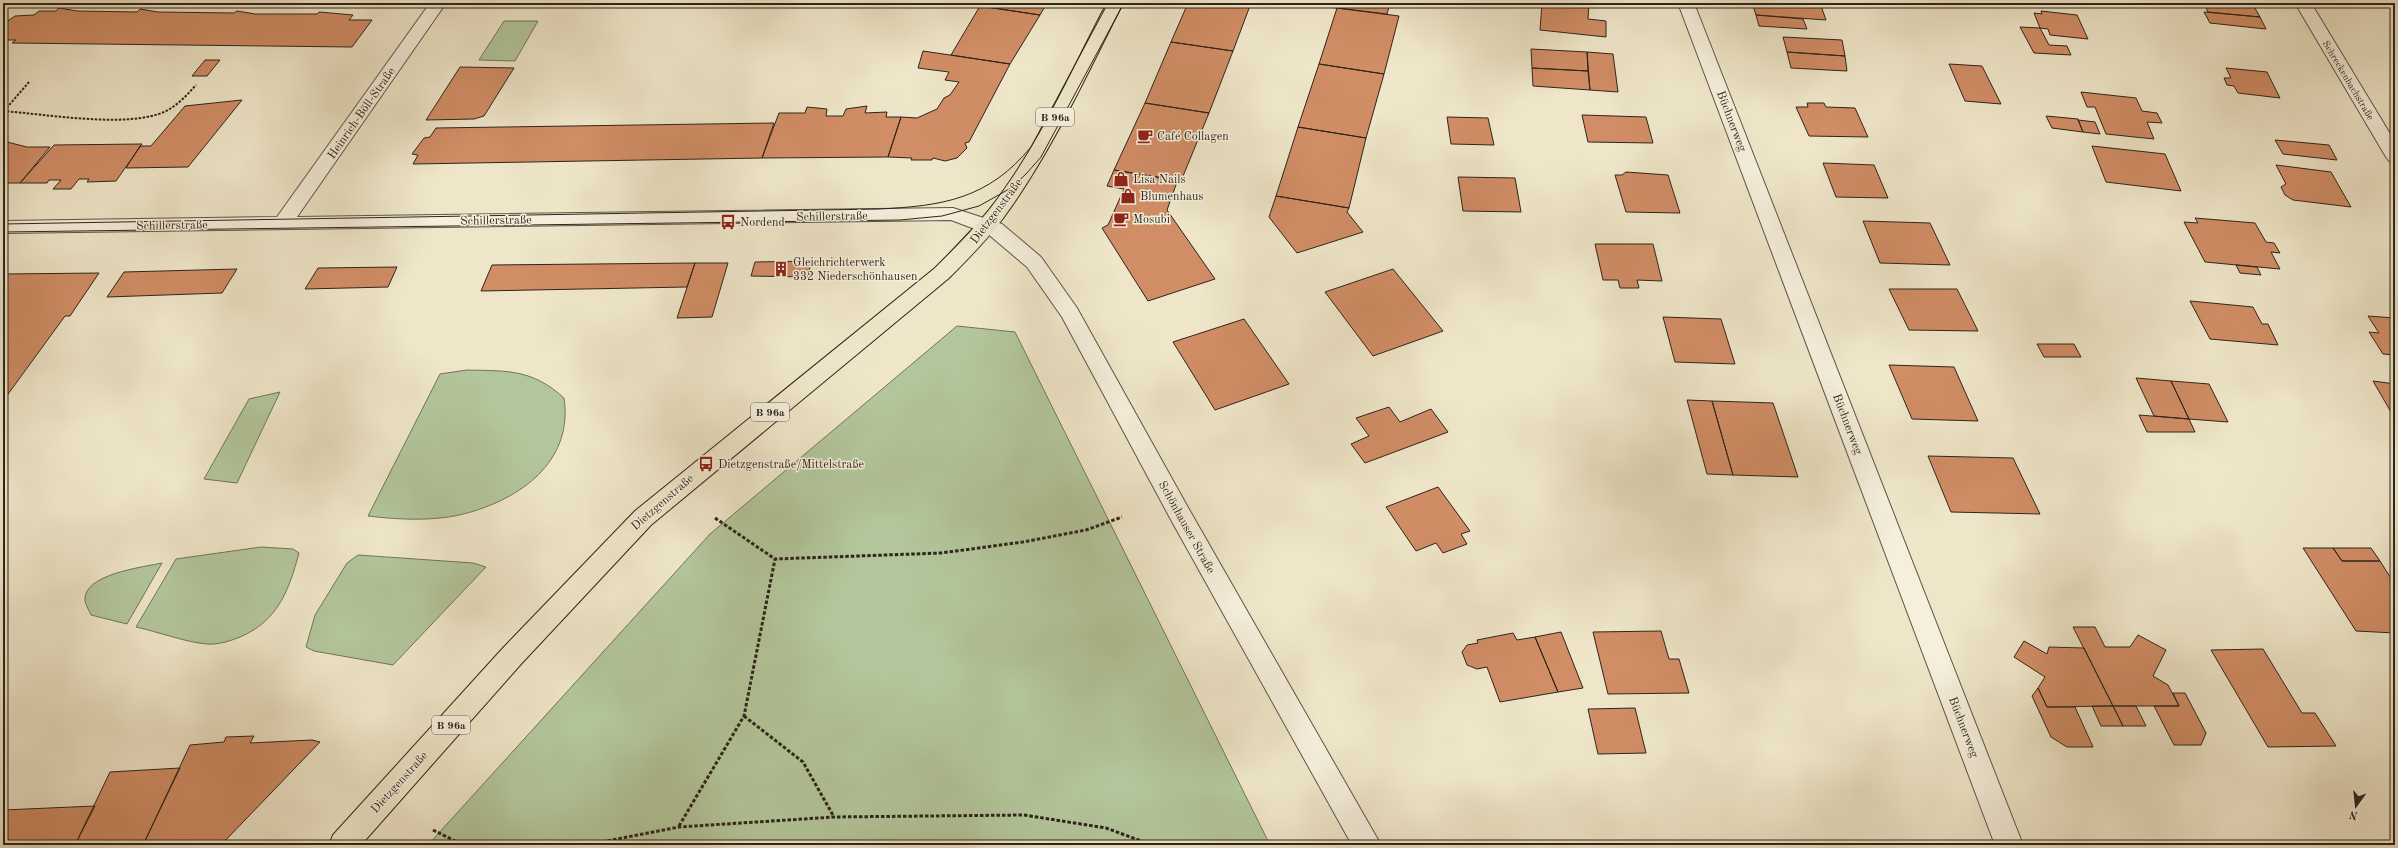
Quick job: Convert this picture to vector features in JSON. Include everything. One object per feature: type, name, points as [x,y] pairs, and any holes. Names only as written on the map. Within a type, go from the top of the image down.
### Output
[{"type":"main road","name":"Dietzgenstraße","points":[[343,845],[512,656],[642,518],[942,272],[987,226],[1015,188],[1038,150],[1115,3]]},
{"type":"street","name":"Heinrich-Böll-Straße","points":[[283,223],[438,3]]},
{"type":"street","name":"Büchnerweg","points":[[1686,3],[2009,845]]},
{"type":"street","name":"Schreckenbachstraße","points":[[2303,3],[2395,157]]},
{"type":"street","name":"Schillerstraße","points":[[3,227],[953,214],[987,226]]},
{"type":"street","name":"Schönhauser Straße","points":[[987,226],[995,229],[1034,262],[1070,313],[1174,504],[1367,845]]},
{"type":"path","points":[[4,111],[29,82]]},
{"type":"path","points":[[4,111],[127,121],[143,119],[160,114],[181,103],[196,85]]},
{"type":"path","points":[[716,518],[775,560],[941,553],[1039,539],[1086,530],[1122,517]]},
{"type":"path","points":[[679,827],[744,716],[775,560]]},
{"type":"path","points":[[744,716],[803,762],[834,816]]},
{"type":"path","points":[[586,845],[679,827],[834,816],[1024,815],[1106,828],[1152,845]]},
{"type":"path","points":[[433,830],[463,845]]},
{"type":"green space","points":[[504,21],[538,21],[515,61],[479,60]]},
{"type":"green space","points":[[957,326],[1015,332],[1270,845],[428,845],[710,534]]},
{"type":"green space","points":[[467,370],[507,372],[530,377],[541,382],[564,398],[565,419],[561,439],[553,456],[542,471],[528,484],[493,504],[474,511],[448,517],[421,519],[368,516],[440,374]]},
{"type":"green space","points":[[280,392],[237,483],[204,479],[249,399]]},
{"type":"green space","points":[[261,547],[293,549],[299,553],[291,579],[280,603],[264,622],[253,630],[232,640],[211,644],[189,641],[136,627],[176,559]]},
{"type":"green space","points":[[358,555],[473,563],[486,567],[393,665],[314,651],[306,647],[315,615],[347,563]]},
{"type":"green space","points":[[162,563],[127,624],[91,615],[85,601],[87,592],[93,584],[116,573]]},
{"type":"building","points":[[981,3],[1047,3],[1040,15],[980,6]]},
{"type":"building","points":[[1188,3],[1251,3],[1233,51],[1171,42]]},
{"type":"building","points":[[1329,3],[1390,3],[1387,14],[1328,7]]},
{"type":"building","points":[[1542,3],[1589,3],[1588,19],[1606,21],[1606,37],[1540,30]]},
{"type":"building","points":[[1752,3],[1820,3],[1826,20],[1756,15]]},
{"type":"building","points":[[2204,3],[2252,3],[2260,17],[2208,12]]},
{"type":"building","points":[[2373,3],[2395,3],[2395,7],[2374,5]]},
{"type":"building","points":[[980,6],[1040,15],[1010,64],[951,55]]},
{"type":"building","points":[[59,8],[77,11],[137,12],[140,9],[158,12],[234,13],[237,11],[255,14],[317,14],[319,12],[353,15],[349,20],[372,20],[352,47],[12,43],[16,40],[3,40],[3,24],[15,16],[34,15],[39,11],[56,11]]},
{"type":"building","points":[[1337,8],[1399,16],[1384,74],[1319,64]]},
{"type":"building","points":[[2041,11],[2077,15],[2088,39],[2050,35],[2048,29],[2040,28],[2034,13],[2042,14]]},
{"type":"building","points":[[2204,12],[2260,17],[2266,29],[2210,23]]},
{"type":"building","points":[[1756,15],[1803,19],[1807,29],[1759,26]]},
{"type":"building","points":[[2020,27],[2040,28],[2049,45],[2067,46],[2071,55],[2034,53]]},
{"type":"building","points":[[1783,37],[1842,40],[1845,56],[1787,52]]},
{"type":"building","points":[[1171,42],[1233,51],[1209,113],[1145,103]]},
{"type":"building","points":[[1531,49],[1587,52],[1588,71],[1532,68]]},
{"type":"building","points":[[923,51],[1010,64],[969,142],[965,143],[967,148],[957,158],[945,161],[933,158],[932,160],[911,160],[912,158],[888,157],[901,117],[917,118],[937,109],[944,98],[950,95],[959,82],[945,80],[949,72],[918,68]]},
{"type":"building","points":[[1587,52],[1613,54],[1618,92],[1590,90]]},
{"type":"building","points":[[1787,52],[1845,56],[1847,71],[1791,68]]},
{"type":"building","points":[[205,60],[220,60],[207,76],[192,76]]},
{"type":"building","points":[[1319,64],[1384,74],[1366,138],[1298,127]]},
{"type":"building","points":[[1949,64],[1982,66],[2001,104],[1965,101]]},
{"type":"building","points":[[460,67],[514,68],[484,116],[474,119],[426,120]]},
{"type":"building","points":[[1532,68],[1588,71],[1590,90],[1533,86]]},
{"type":"building","points":[[2226,68],[2267,72],[2280,98],[2238,93],[2234,86],[2227,85],[2224,78],[2231,78]]},
{"type":"building","points":[[2081,92],[2136,98],[2142,111],[2157,113],[2162,123],[2147,122],[2154,139],[2106,134],[2095,107],[2087,107]]},
{"type":"building","points":[[242,100],[188,167],[126,168],[140,146],[151,146],[185,106]]},
{"type":"building","points":[[1145,103],[1209,113],[1181,181],[1114,170]]},
{"type":"building","points":[[1807,103],[1824,103],[1826,107],[1855,108],[1868,137],[1809,136],[1796,107],[1808,107]]},
{"type":"building","points":[[867,106],[865,113],[887,112],[886,117],[901,117],[888,157],[762,158],[779,113],[805,113],[807,107],[827,109],[826,116],[843,116],[846,109]]},
{"type":"building","points":[[1582,115],[1646,117],[1653,143],[1588,142]]},
{"type":"building","points":[[2046,116],[2078,119],[2083,132],[2052,128]]},
{"type":"building","points":[[1447,117],[1488,118],[1494,145],[1451,144]]},
{"type":"building","points":[[2078,120],[2095,122],[2100,134],[2083,132]]},
{"type":"building","points":[[774,123],[762,158],[413,164],[418,155],[412,154],[424,138],[430,137],[436,128]]},
{"type":"building","points":[[1298,127],[1366,138],[1349,208],[1276,196]]},
{"type":"building","points":[[2275,140],[2329,145],[2337,160],[2283,154]]},
{"type":"building","points":[[3,141],[27,147],[50,147],[20,183],[3,183]]},
{"type":"building","points":[[142,144],[116,181],[87,182],[89,179],[79,179],[71,189],[53,189],[61,180],[49,180],[47,183],[20,183],[54,145]]},
{"type":"building","points":[[2092,146],[2165,154],[2181,191],[2106,182]]},
{"type":"building","points":[[1823,163],[1874,165],[1888,198],[1836,197]]},
{"type":"building","points":[[2276,165],[2331,172],[2351,207],[2293,200],[2285,195],[2281,187],[2286,184]]},
{"type":"building","points":[[1114,170],[1181,181],[1177,182],[1167,210],[1215,279],[1148,301],[1102,228],[1108,225],[1124,189],[1107,186]]},
{"type":"building","points":[[1626,172],[1668,175],[1680,213],[1626,212],[1615,175],[1622,175]]},
{"type":"building","points":[[1458,177],[1515,178],[1521,212],[1463,211]]},
{"type":"building","points":[[1276,196],[1349,208],[1347,212],[1363,232],[1297,253],[1269,217]]},
{"type":"building","points":[[2195,218],[2255,223],[2266,242],[2274,243],[2280,253],[2271,252],[2280,269],[2205,262],[2184,222],[2198,223]]},
{"type":"building","points":[[1863,221],[1930,223],[1950,265],[1880,263]]},
{"type":"building","points":[[1595,244],[1653,244],[1662,281],[1637,280],[1639,288],[1620,288],[1618,280],[1603,280]]},
{"type":"building","name":"Gleichrichterwerk 332 Niederschönhausen","points":[[812,261],[807,277],[751,276],[755,262]]},
{"type":"building","points":[[695,263],[687,287],[481,291],[492,265]]},
{"type":"building","points":[[695,263],[728,263],[712,317],[677,318]]},
{"type":"building","points":[[2236,265],[2257,267],[2261,275],[2240,273]]},
{"type":"building","points":[[397,267],[388,287],[305,289],[318,268]]},
{"type":"building","points":[[237,269],[222,293],[107,297],[124,272]]},
{"type":"building","points":[[1393,269],[1443,331],[1373,356],[1325,292]]},
{"type":"building","points":[[99,273],[70,316],[65,316],[3,401],[3,274]]},
{"type":"building","points":[[1889,289],[1957,289],[1978,331],[1909,330]]},
{"type":"building","points":[[2190,301],[2253,307],[2262,324],[2268,324],[2278,345],[2210,339]]},
{"type":"building","points":[[2368,316],[2395,318],[2395,355],[2383,354],[2369,332],[2379,333]]},
{"type":"building","points":[[1663,317],[1721,319],[1735,364],[1675,362]]},
{"type":"building","points":[[1244,319],[1289,384],[1215,410],[1173,342]]},
{"type":"building","points":[[2037,344],[2074,344],[2081,357],[2044,357]]},
{"type":"building","points":[[1889,365],[1954,367],[1978,421],[1912,419]]},
{"type":"building","points":[[2136,378],[2171,381],[2189,419],[2154,416]]},
{"type":"building","points":[[2171,381],[2209,384],[2228,422],[2189,419]]},
{"type":"building","points":[[2373,381],[2395,384],[2395,419]]},
{"type":"building","points":[[1687,400],[1712,401],[1733,475],[1707,474]]},
{"type":"building","points":[[1712,401],[1773,403],[1798,477],[1733,475]]},
{"type":"building","points":[[1389,407],[1400,422],[1431,409],[1448,432],[1365,463],[1351,444],[1369,436],[1356,418]]},
{"type":"building","points":[[2139,415],[2189,419],[2195,432],[2147,432]]},
{"type":"building","points":[[1928,456],[2013,458],[2040,514],[1951,512]]},
{"type":"building","points":[[1438,487],[1470,531],[1461,534],[1467,544],[1443,553],[1436,543],[1416,551],[1386,507]]},
{"type":"building","points":[[2303,548],[2333,548],[2342,561],[2380,561],[2392,580],[2395,580],[2395,633],[2356,631]]},
{"type":"building","points":[[2333,548],[2371,548],[2380,561],[2342,561]]},
{"type":"building","points":[[2073,627],[2095,627],[2105,647],[2130,647],[2138,635],[2166,650],[2153,676],[2168,685],[2179,706],[2113,706]]},
{"type":"building","points":[[1661,631],[1669,659],[1679,659],[1689,693],[1608,694],[1593,632]]},
{"type":"building","points":[[1561,632],[1583,688],[1558,692],[1535,637]]},
{"type":"building","points":[[1513,633],[1517,640],[1535,637],[1558,692],[1500,702],[1487,667],[1477,669],[1467,665],[1462,652],[1467,645],[1478,643],[1477,640]]},
{"type":"building","points":[[2024,641],[2047,654],[2049,647],[2084,648],[2113,706],[2047,707],[2038,688],[2045,677],[2014,657]]},
{"type":"building","points":[[2263,649],[2302,713],[2315,713],[2336,746],[2268,747],[2211,650]]},
{"type":"building","points":[[2038,688],[2047,707],[2075,707],[2093,747],[2067,747],[2051,737],[2032,696]]},
{"type":"building","points":[[2173,693],[2185,693],[2206,733],[2201,745],[2174,745],[2154,706],[2179,706]]},
{"type":"building","points":[[2092,706],[2113,706],[2123,726],[2101,726]]},
{"type":"building","points":[[2113,706],[2136,706],[2146,726],[2123,726]]},
{"type":"building","points":[[1635,708],[1646,753],[1598,754],[1588,709]]},
{"type":"building","points":[[254,736],[250,743],[312,740],[320,742],[221,845],[143,845],[190,745],[224,742],[226,737]]},
{"type":"building","points":[[180,768],[143,845],[75,845],[110,772]]},
{"type":"building","points":[[95,806],[75,845],[3,845],[3,810]]},
{"type":"tram line","points":[[3,224],[879,209],[902,208],[944,202],[981,189],[998,178],[1015,164],[1031,147],[1108,3]]},
{"type":"tram line","points":[[3,232],[900,220],[942,216],[979,206],[1011,188],[1041,157],[1124,3]]},
{"type":"place","name":"Café Collagen","points":[[1145,136]]},
{"type":"place","name":"Lisa Nails","points":[[1121,179]]},
{"type":"place","name":"Blumenhaus","points":[[1128,196]]},
{"type":"place","name":"Mosubi","points":[[1121,219]]},
{"type":"place","name":"Nordend","points":[[728,222]]},
{"type":"place","name":"Gleichrichterwerk 332 Niederschönhausen","points":[[781,269]]},
{"type":"place","name":"Dietzgenstraße/Mittelstraße","points":[[706,464]]}]
